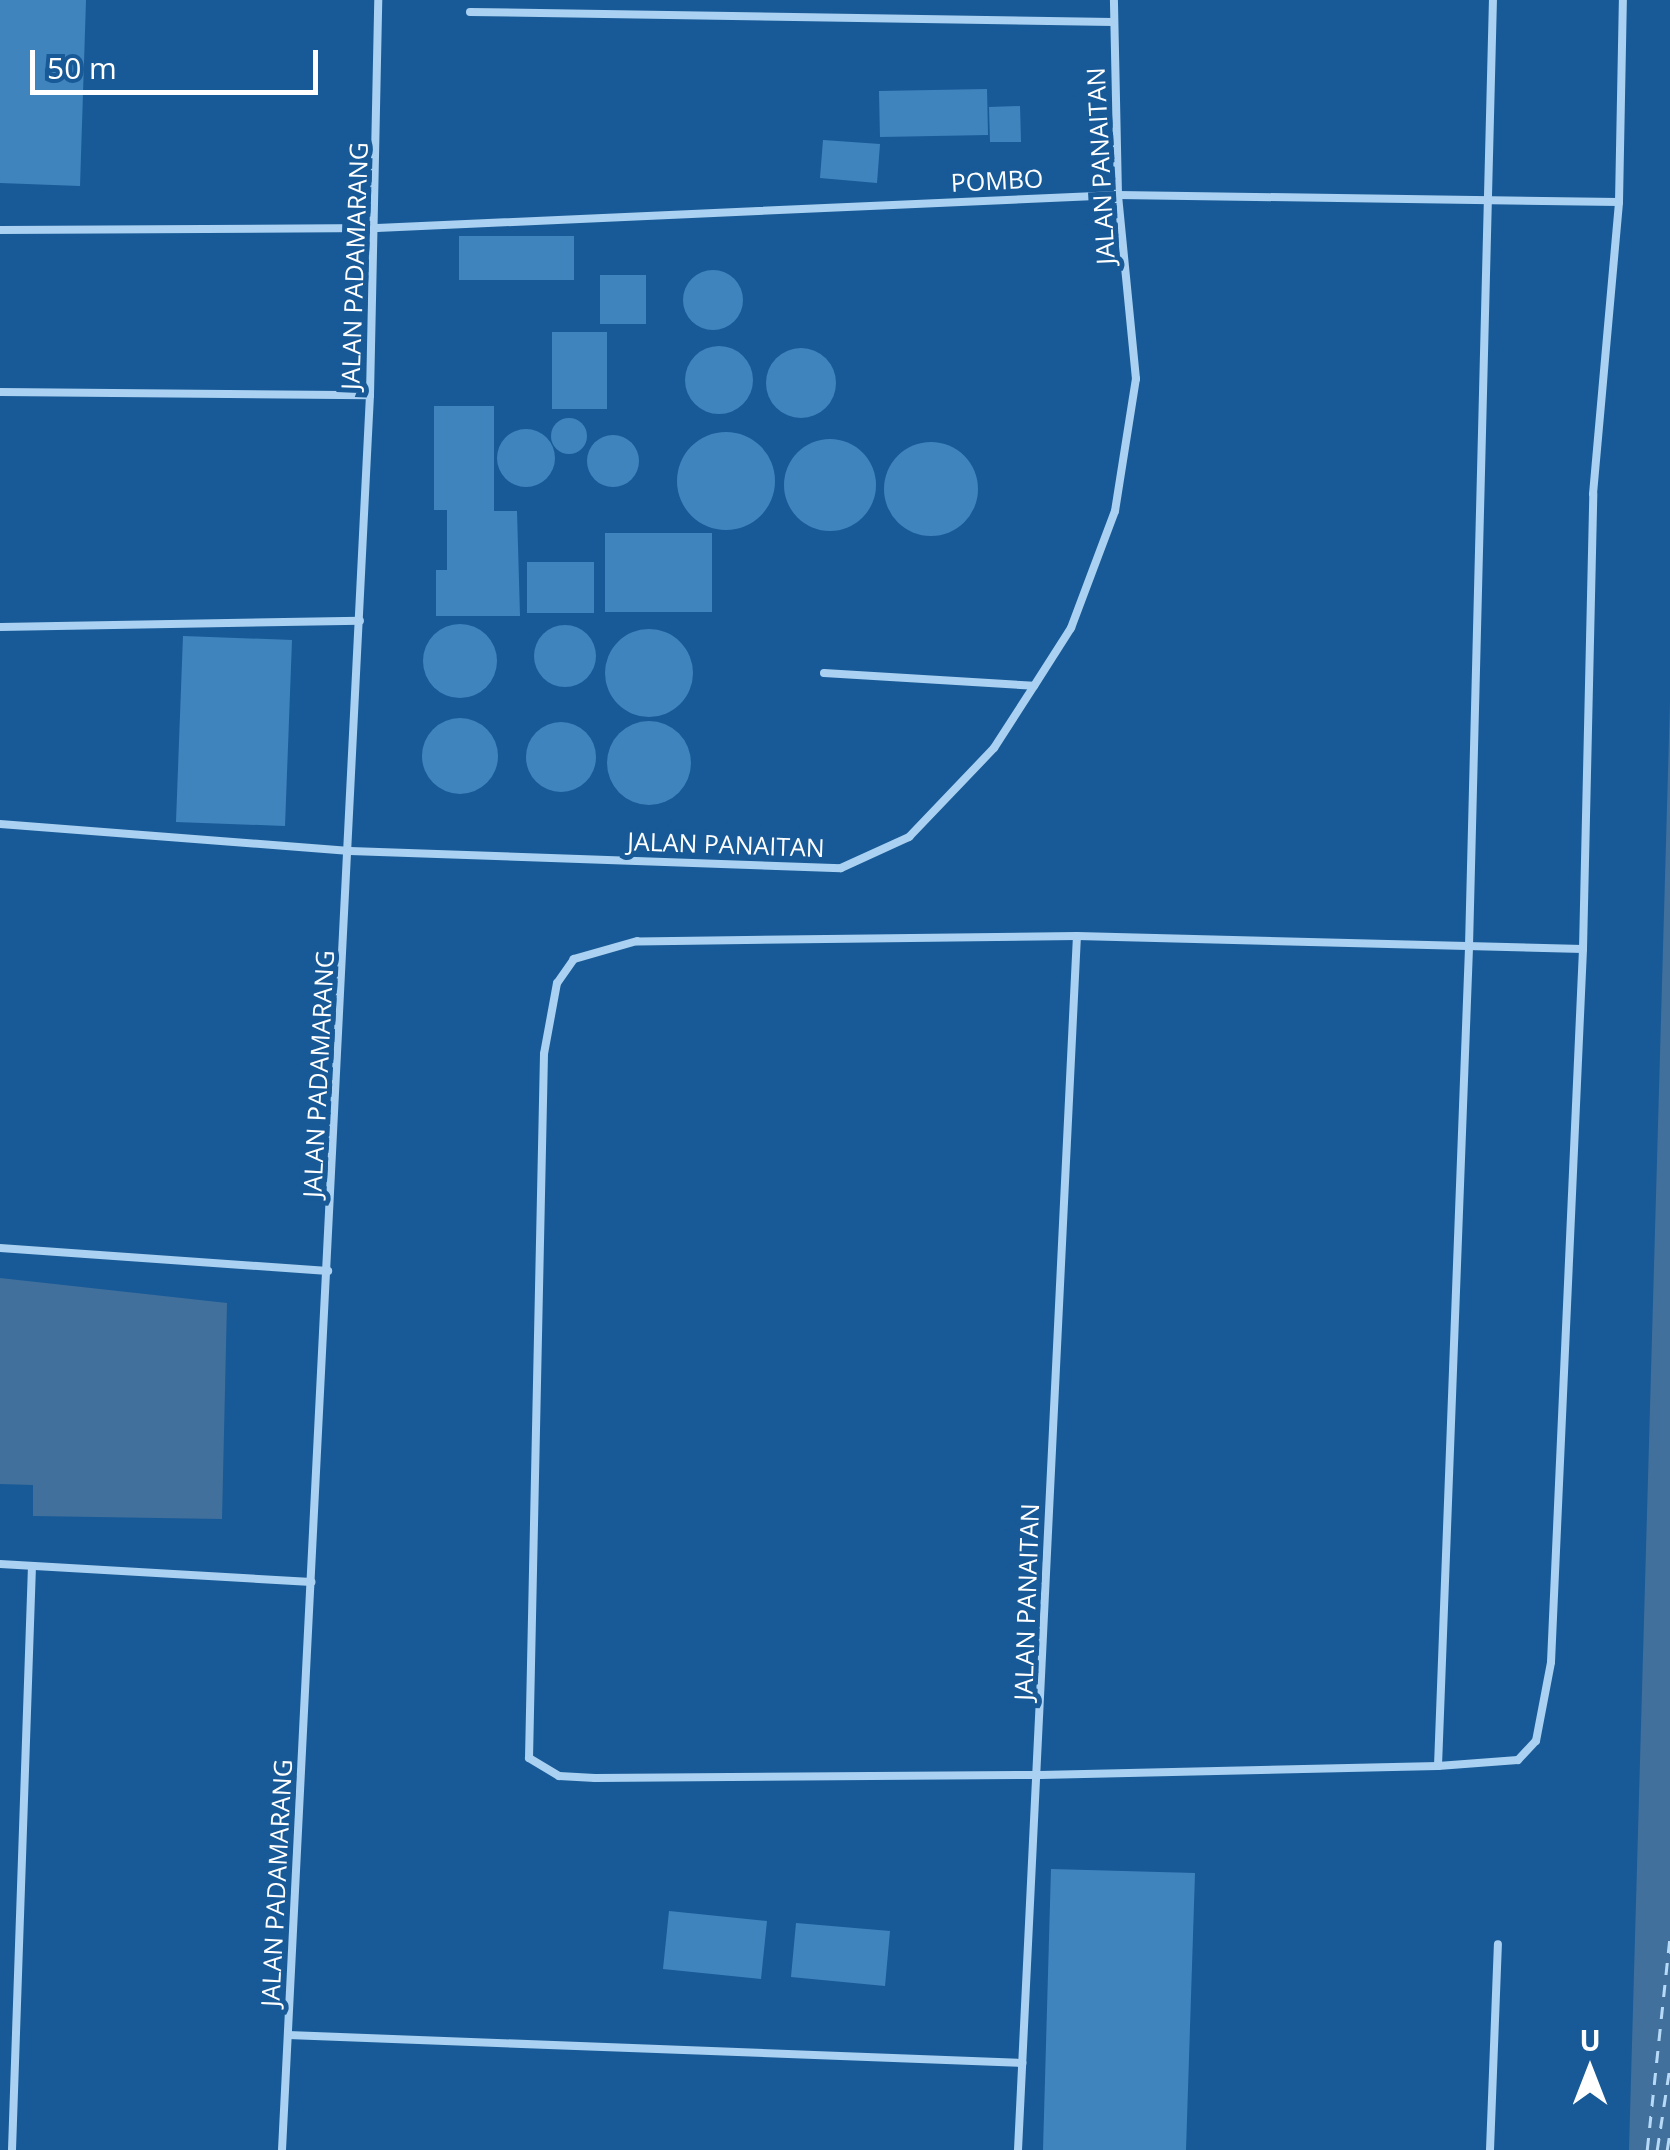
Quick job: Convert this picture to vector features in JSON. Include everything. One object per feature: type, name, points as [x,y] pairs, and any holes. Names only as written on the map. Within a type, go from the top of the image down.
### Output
[{"type":"lane","name":"JALAN PADAMARANG","points":[[282,2150],[350,851],[378,228],[378,0]]},
{"type":"lane","name":"JALAN PANAITAN","points":[[0,824],[350,851],[841,868],[909,838],[994,748],[1071,628],[1115,511],[1136,379],[1118,195],[1114,0]]},
{"type":"lane","points":[[1438,1766],[1469,946],[1493,0]]},
{"type":"lane","points":[[1583,949],[1076,936],[602,946],[574,959],[557,984],[544,1054],[529,1758],[559,1776],[577,1777],[1040,1775],[1438,1766],[1518,1760],[1536,1741],[1545,1710],[1583,949],[1594,494],[1619,202],[1623,0]]},
{"type":"lane","points":[[470,12],[1113,22]]},
{"type":"lane","name":"POMBO","points":[[0,230],[378,228],[1118,195],[1619,202]]},
{"type":"lane","points":[[0,392],[370,395]]},
{"type":"lane","points":[[0,628],[360,621]]},
{"type":"lane","points":[[824,673],[1034,686]]},
{"type":"lane","name":"JALAN PANAITAN","points":[[1018,2150],[1040,1775],[1076,936]]},
{"type":"lane","points":[[0,1248],[328,1272]]},
{"type":"lane","points":[[0,1564],[312,1582]]},
{"type":"lane","points":[[12,2150],[32,1566]]},
{"type":"lane","points":[[1490,2150],[1498,1944]]},
{"type":"lane","points":[[288,2035],[1022,2063]]},
{"type":"water","points":[[1670,701],[1670,2150],[1629,2150]]},
{"type":"water","points":[[0,1278],[227,1303],[222,1519],[33,1516],[33,1485],[0,1484]]},
{"type":"building","points":[[0,0],[86,0],[80,186],[0,183]]},
{"type":"building","points":[[987,89],[988,135],[880,137],[879,91]]},
{"type":"building","points":[[1020,106],[1021,142],[990,142],[989,107]]},
{"type":"building","points":[[823,140],[880,144],[877,183],[820,178]]},
{"type":"building","points":[[459,236],[574,236],[574,280],[459,280]]},
{"type":"building","points":[[713,270],[734,279],[743,300],[734,321],[713,330],[692,321],[683,300],[692,279]]},
{"type":"building","points":[[600,275],[646,275],[646,324],[600,324]]},
{"type":"building","points":[[552,332],[607,332],[607,409],[552,409]]},
{"type":"building","points":[[719,346],[743,356],[753,380],[743,404],[719,414],[695,404],[685,380],[695,356]]},
{"type":"building","points":[[801,348],[826,358],[836,383],[826,408],[801,418],[776,408],[766,383],[776,358]]},
{"type":"building","points":[[434,406],[494,406],[494,511],[517,511],[520,616],[436,616],[436,570],[447,570],[447,510],[434,510]]},
{"type":"building","points":[[569,418],[582,423],[587,436],[582,449],[569,454],[556,449],[551,436],[556,423]]},
{"type":"building","points":[[526,429],[546,438],[555,458],[546,478],[526,487],[506,478],[497,458],[506,438]]},
{"type":"building","points":[[726,432],[745,435],[761,446],[772,462],[772,500],[761,516],[745,527],[726,530],[707,527],[691,516],[680,500],[677,481],[680,462],[691,446],[707,435]]},
{"type":"building","points":[[613,435],[631,443],[639,461],[631,479],[613,487],[595,479],[587,461],[595,443]]},
{"type":"building","points":[[830,439],[848,442],[863,452],[873,467],[873,503],[863,518],[848,528],[830,531],[812,528],[797,518],[787,503],[784,485],[787,467],[797,452],[812,442]]},
{"type":"building","points":[[931,442],[949,446],[964,456],[974,471],[978,489],[974,507],[964,522],[949,532],[931,536],[913,532],[898,522],[888,507],[884,489],[888,471],[898,456],[913,446]]},
{"type":"building","points":[[605,533],[712,533],[712,612],[605,612]]},
{"type":"building","points":[[527,562],[594,562],[594,613],[527,613]]},
{"type":"building","points":[[460,624],[486,635],[497,661],[486,687],[460,698],[434,687],[423,661],[434,635]]},
{"type":"building","points":[[565,625],[587,634],[596,656],[587,678],[565,687],[543,678],[534,656],[543,634]]},
{"type":"building","points":[[649,629],[680,642],[693,673],[680,704],[649,717],[618,704],[605,673],[618,642]]},
{"type":"building","points":[[183,636],[292,640],[285,826],[176,822]]},
{"type":"building","points":[[460,718],[487,729],[498,756],[487,783],[460,794],[433,783],[422,756],[433,729]]},
{"type":"building","points":[[649,721],[665,724],[679,733],[688,747],[688,779],[679,793],[665,802],[649,805],[633,802],[619,793],[610,779],[607,763],[610,747],[619,733],[633,724]]},
{"type":"building","points":[[561,722],[586,732],[596,757],[586,782],[561,792],[536,782],[526,757],[536,732]]},
{"type":"building","points":[[1051,1869],[1195,1873],[1186,2150],[1043,2150]]},
{"type":"building","points":[[669,1911],[767,1921],[761,1979],[663,1969]]},
{"type":"building","points":[[796,1923],[890,1931],[885,1986],[791,1977]]},
{"type":"ferry route","points":[[1647,2150],[1670,1935]]},
{"type":"ferry route","points":[[1657,2150],[1670,2065]]},
{"type":"ferry route","points":[[1667,2150],[1670,2132]]}]
